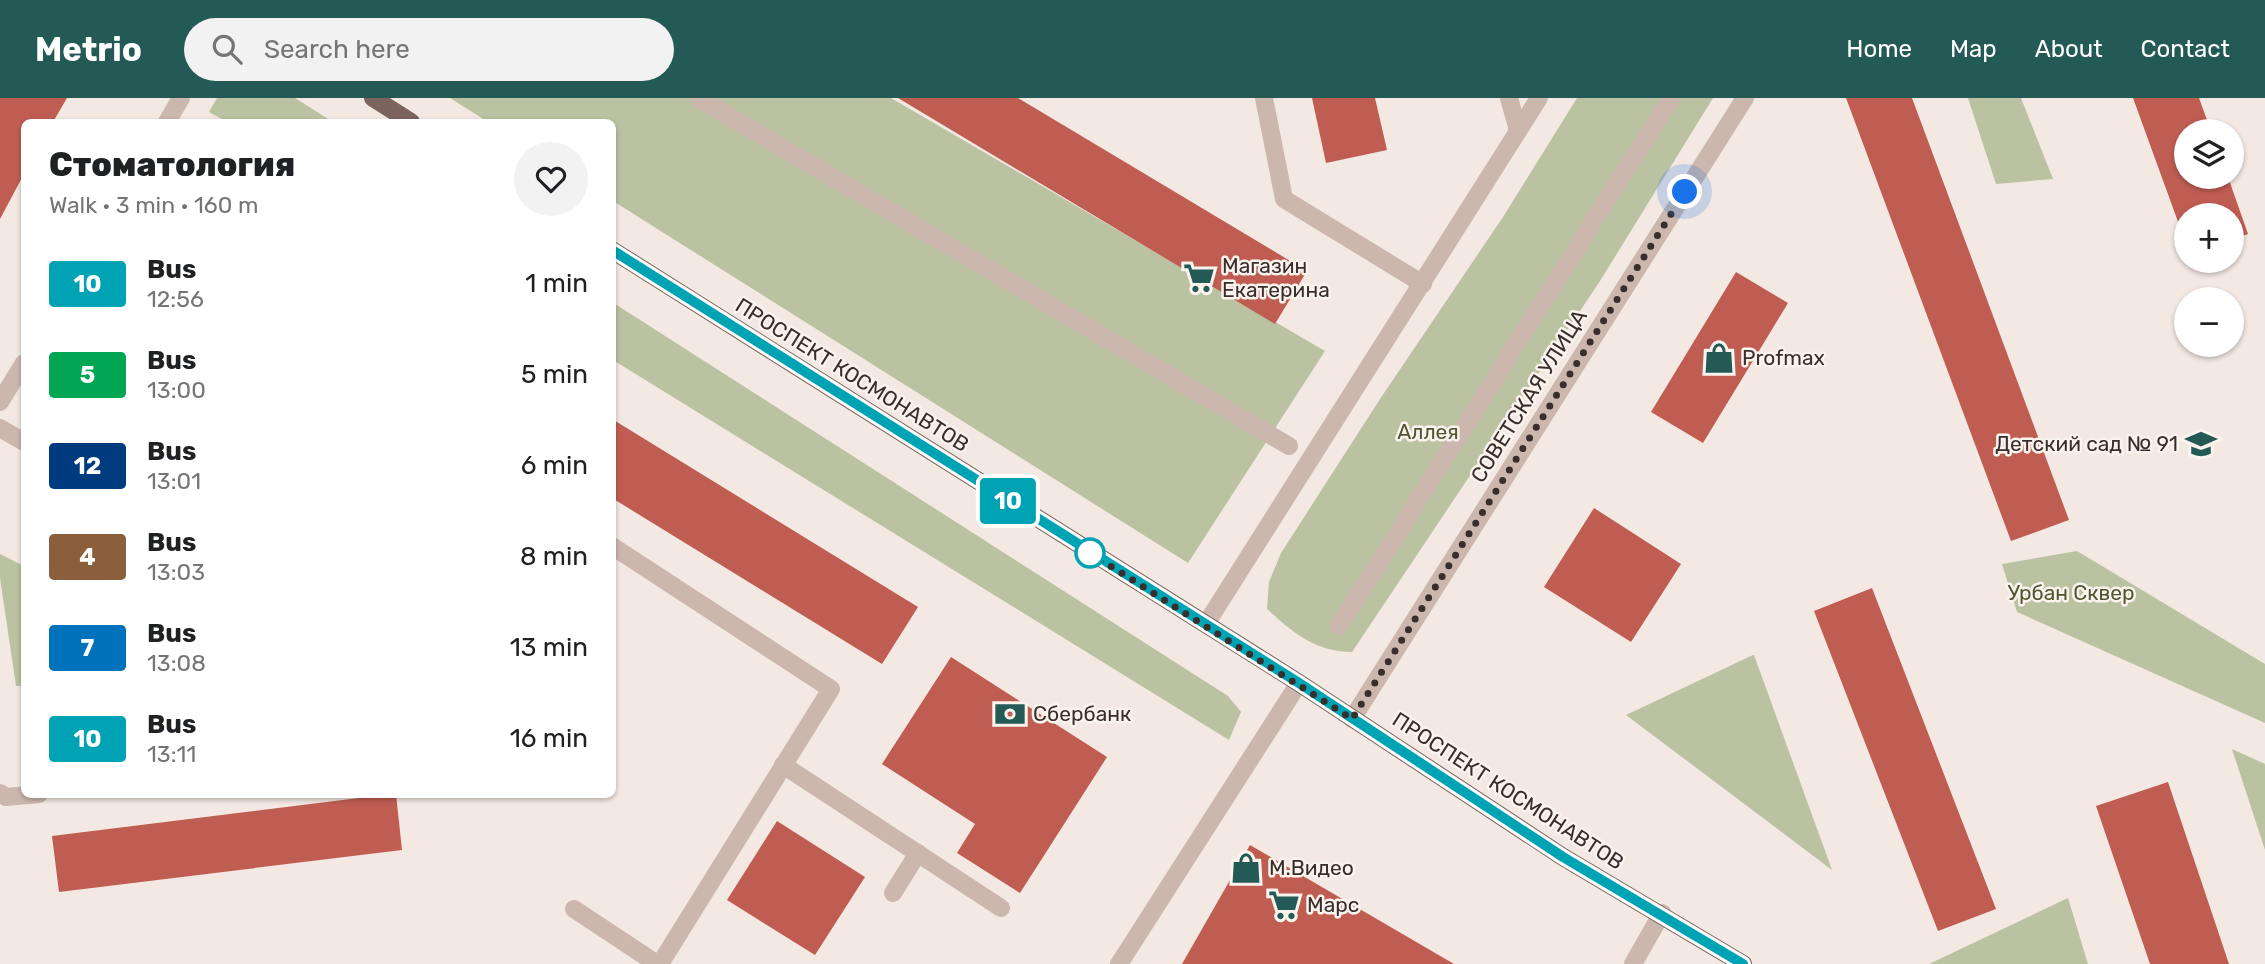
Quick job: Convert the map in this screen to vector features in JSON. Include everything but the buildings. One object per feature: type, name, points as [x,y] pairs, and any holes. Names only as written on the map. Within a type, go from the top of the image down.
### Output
[{"type":"main road","points":[[373,98],[406,119]]},
{"type":"main road","name":"ПРОСПЕКТ КОСМОНАВТОВ","points":[[616,253],[1299,683],[1563,857],[1743,964]]},
{"type":"street","points":[[169,119],[181,98]]},
{"type":"street","points":[[698,98],[1289,446]]},
{"type":"street","points":[[1264,98],[1284,199],[1423,284]]},
{"type":"street","points":[[1509,98],[1518,130]]},
{"type":"street","points":[[1206,624],[1539,98]]},
{"type":"street","points":[[1339,626],[1671,98]]},
{"type":"street","name":"СОВЕТСКАЯ УЛИЦА","points":[[1352,719],[1745,98]]},
{"type":"street","points":[[0,402],[21,368]]},
{"type":"street","points":[[0,428],[21,440]]},
{"type":"street","points":[[574,909],[659,964],[831,688],[616,549]]},
{"type":"street","points":[[1119,964],[1299,683]]},
{"type":"street","points":[[783,765],[1001,908]]},
{"type":"street","points":[[0,793],[6,797],[21,796]]},
{"type":"street","points":[[893,893],[918,853]]},
{"type":"street","points":[[1633,964],[1662,914]]},
{"type":"green space","points":[[217,98],[295,98],[328,119],[222,119],[209,112]]},
{"type":"green space","points":[[450,98],[891,98],[1325,351],[1188,563],[616,203],[616,119],[483,119]]},
{"type":"green space","name":"Аллея","points":[[1577,98],[1713,98],[1600,281],[1352,652],[1316,645],[1296,633],[1267,609],[1269,582],[1281,553],[1380,399],[1503,217]]},
{"type":"green space","points":[[1968,98],[2021,98],[2053,179],[1996,184]]},
{"type":"green space","points":[[616,305],[1228,696],[1241,712],[1229,740],[616,362]]},
{"type":"green space","name":"Урбан Сквер","points":[[2077,551],[2265,664],[2265,723],[2017,612],[2002,564]]},
{"type":"green space","points":[[0,554],[21,564],[21,686],[16,686],[0,578]]},
{"type":"green space","points":[[1754,655],[1832,870],[1626,715]]},
{"type":"green space","points":[[2232,749],[2265,764],[2265,850]]},
{"type":"green space","points":[[2068,898],[2088,964],[1929,964]]},
{"type":"bus line","name":"10","points":[[616,253],[1299,683],[1563,857],[1743,964]]},
{"type":"place","name":"Магазин Екатерина","points":[[1199,278]]},
{"type":"place","name":"Profmax","points":[[1719,358]]},
{"type":"place","name":"Детский сад № 91","points":[[2201,444]]},
{"type":"place","name":"Сбербанк","points":[[1010,714]]},
{"type":"place","name":"М.Видео","points":[[1246,868]]},
{"type":"place","name":"Марс","points":[[1284,905]]},
{"type":"route","points":[[1090,553],[1352,719],[1685,192]]}]
